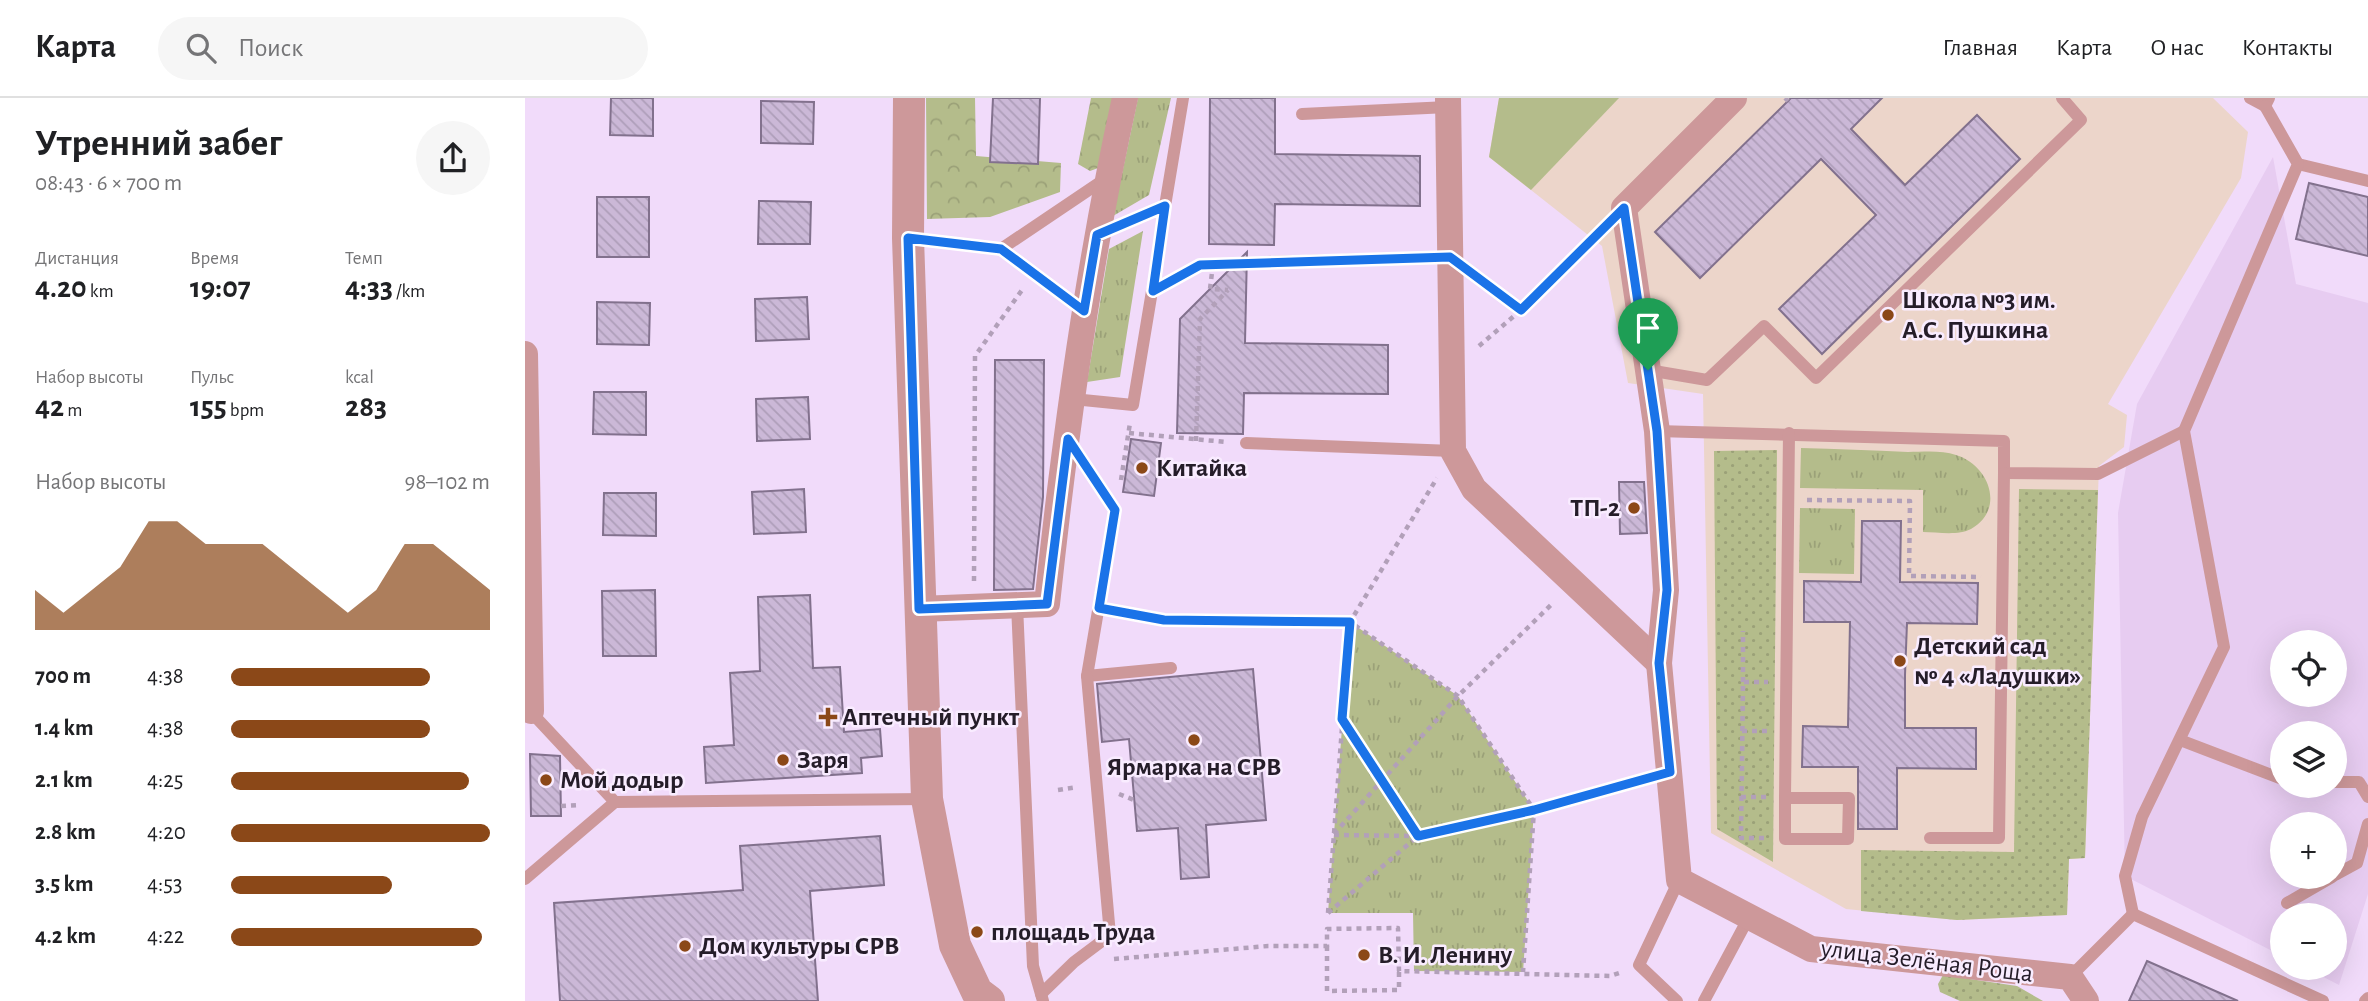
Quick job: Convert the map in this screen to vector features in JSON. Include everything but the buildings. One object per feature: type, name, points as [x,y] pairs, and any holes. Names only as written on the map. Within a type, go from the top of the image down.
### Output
[{"type":"street","points":[[909,98],[908,238],[927,800],[955,945],[977,992],[989,1001]]},
{"type":"street","points":[[919,609],[1047,604],[1084,311],[1125,98]]},
{"type":"street","points":[[1679,880],[1659,663],[1667,590],[1657,431],[1624,208],[1734,98]]},
{"type":"street","points":[[1448,103],[1454,368],[1453,451],[1474,489],[1659,663]]},
{"type":"street","points":[[525,354],[528,711]]},
{"type":"street","name":"улица Зелёная Роща","points":[[1679,880],[1811,949],[2070,978],[2086,1001]]},
{"type":"lane","points":[[1097,235],[1165,206],[1183,98]]},
{"type":"lane","points":[[1648,370],[1707,380],[1764,326],[1816,379],[2081,120],[2062,98]]},
{"type":"lane","points":[[2133,914],[2125,876],[2142,817],[2224,648],[2184,432],[2298,164],[2267,102],[2250,98]]},
{"type":"lane","points":[[1302,114],[1448,103]]},
{"type":"lane","points":[[2298,164],[2368,181]]},
{"type":"lane","points":[[1001,249],[1108,177]]},
{"type":"lane","points":[[908,238],[1001,249],[1084,311]]},
{"type":"lane","points":[[1267,262],[1450,257]]},
{"type":"lane","points":[[1073,399],[1133,405],[1153,291]]},
{"type":"lane","points":[[1657,431],[2004,441],[1999,838],[1930,838]]},
{"type":"lane","points":[[2004,472],[2098,474],[2184,432]]},
{"type":"lane","points":[[1785,797],[1849,798],[1848,839],[1785,839],[1785,797],[1786,682],[1789,500],[1789,433]]},
{"type":"lane","points":[[1042,997],[1074,962],[1110,934],[1087,676],[1115,510],[1068,439]]},
{"type":"lane","points":[[1246,443],[1453,451]]},
{"type":"lane","points":[[1017,605],[1033,966],[1042,997]]},
{"type":"lane","points":[[1087,676],[1171,668]]},
{"type":"lane","points":[[528,711],[615,803]]},
{"type":"lane","points":[[2180,740],[2270,774]]},
{"type":"lane","points":[[2347,782],[2359,782],[2368,797]]},
{"type":"lane","points":[[525,879],[615,803],[927,800]]},
{"type":"lane","points":[[2347,868],[2357,863],[2368,824]]},
{"type":"lane","points":[[1677,1001],[1639,965],[1679,880]]},
{"type":"lane","points":[[2287,902],[2310,889]]},
{"type":"lane","points":[[2070,978],[2133,914]]},
{"type":"lane","points":[[2133,914],[2323,1001]]},
{"type":"lane","points":[[1704,1001],[1749,917]]},
{"type":"path","points":[[1153,291],[1165,206]]},
{"type":"path","points":[[1454,368],[1521,310],[1624,208]]},
{"type":"path","points":[[1450,257],[1521,310]]},
{"type":"path","points":[[1153,291],[1200,265],[1267,262]]},
{"type":"path","points":[[1196,441],[1200,319],[1229,290],[1210,289],[1213,264]]},
{"type":"path","points":[[974,607],[975,356],[1034,274]]},
{"type":"path","points":[[1115,510],[1133,405]]},
{"type":"path","points":[[1129,433],[1196,441],[1246,443]]},
{"type":"path","points":[[1418,836],[1328,913],[1350,622],[1453,451]]},
{"type":"path","points":[[1789,500],[1910,501],[1909,576],[2002,577]]},
{"type":"path","points":[[1333,835],[1458,696],[1573,582]]},
{"type":"path","points":[[1099,608],[1164,620],[1350,622],[1458,696],[1534,810],[1523,972]]},
{"type":"path","points":[[1743,631],[1741,838],[1785,839]]},
{"type":"path","points":[[1743,682],[1786,682]]},
{"type":"path","points":[[1342,719],[1418,836]]},
{"type":"path","points":[[1333,835],[1418,836],[1534,810],[1670,772]]},
{"type":"path","points":[[1398,928],[1399,990],[1327,990],[1327,946],[1327,929],[1398,928]]},
{"type":"path","points":[[1124,958],[1268,946],[1327,946]]},
{"type":"path","points":[[1399,971],[1611,976],[1639,965]]},
{"type":"shaded area","points":[[1499,98],[2213,98],[2248,132],[2241,178],[2108,404],[2127,415],[2124,447],[2099,466],[2085,858],[2069,859],[2067,915],[1957,920],[1846,909],[1711,833],[1703,394],[1628,383],[1602,246],[1489,157]]},
{"type":"shaded area","points":[[2273,157],[2296,284],[2368,303],[2368,894],[2347,960],[2347,903],[2270,903],[2270,950],[2125,876],[2118,513],[2137,404]]},
{"type":"green space","points":[[926,98],[975,98],[976,156],[1061,163],[1060,192],[990,217],[927,219]]},
{"type":"green space","points":[[1091,98],[1114,98],[1101,167],[1090,171],[1078,164]]},
{"type":"green space","points":[[1138,98],[1171,98],[1149,195],[1113,216]]},
{"type":"green space","points":[[1499,98],[1619,98],[1531,190],[1489,157]]},
{"type":"green space","points":[[1143,231],[1120,377],[1087,382],[1109,249]]},
{"type":"green space","points":[[1801,448],[1951,453],[1968,460],[1984,478],[1989,488],[1988,510],[1982,520],[1966,531],[1923,532],[1923,490],[1800,488]]},
{"type":"green space","points":[[1777,450],[1773,862],[1717,829],[1714,451]]},
{"type":"green space","points":[[2019,489],[2098,490],[2085,858],[2069,859],[2067,915],[1957,920],[1861,911],[1861,850],[2014,852]]},
{"type":"green space","points":[[1800,508],[1855,509],[1854,574],[1799,573]]},
{"type":"green space","points":[[1350,622],[1458,696],[1534,810],[1523,972],[1414,971],[1413,913],[1328,913]]},
{"type":"green space","points":[[1943,975],[2017,986],[2043,1001],[1960,1001],[1940,992],[1938,984]]},
{"type":"place","name":"Школа №3 им. А.С. Пушкина","points":[[1888,315]]},
{"type":"place","name":"Китайка","points":[[1142,468]]},
{"type":"place","name":"ТП-2","points":[[1634,508]]},
{"type":"place","name":"Детский сад № 4 «Ладушки»","points":[[1900,661]]},
{"type":"place","name":"Аптечный пункт","points":[[828,717]]},
{"type":"place","name":"Ярмарка на СРВ","points":[[1194,740]]},
{"type":"place","name":"Заря","points":[[783,760]]},
{"type":"place","name":"Мой додыр","points":[[546,780]]},
{"type":"place","name":"площадь Труда","points":[[977,932]]},
{"type":"place","name":"Дом культуры СРВ","points":[[685,946]]},
{"type":"place","name":"В. И. Ленину","points":[[1364,955]]},
{"type":"route","points":[[1165,206],[1153,291],[1200,265],[1450,257],[1521,310],[1624,208],[1648,370],[1657,431],[1667,590],[1659,663],[1670,772],[1534,810],[1418,836],[1342,719],[1350,622],[1164,620],[1099,608],[1115,510],[1068,439],[1047,604],[919,609],[908,238],[1001,249],[1084,311],[1097,235],[1165,206]]}]
